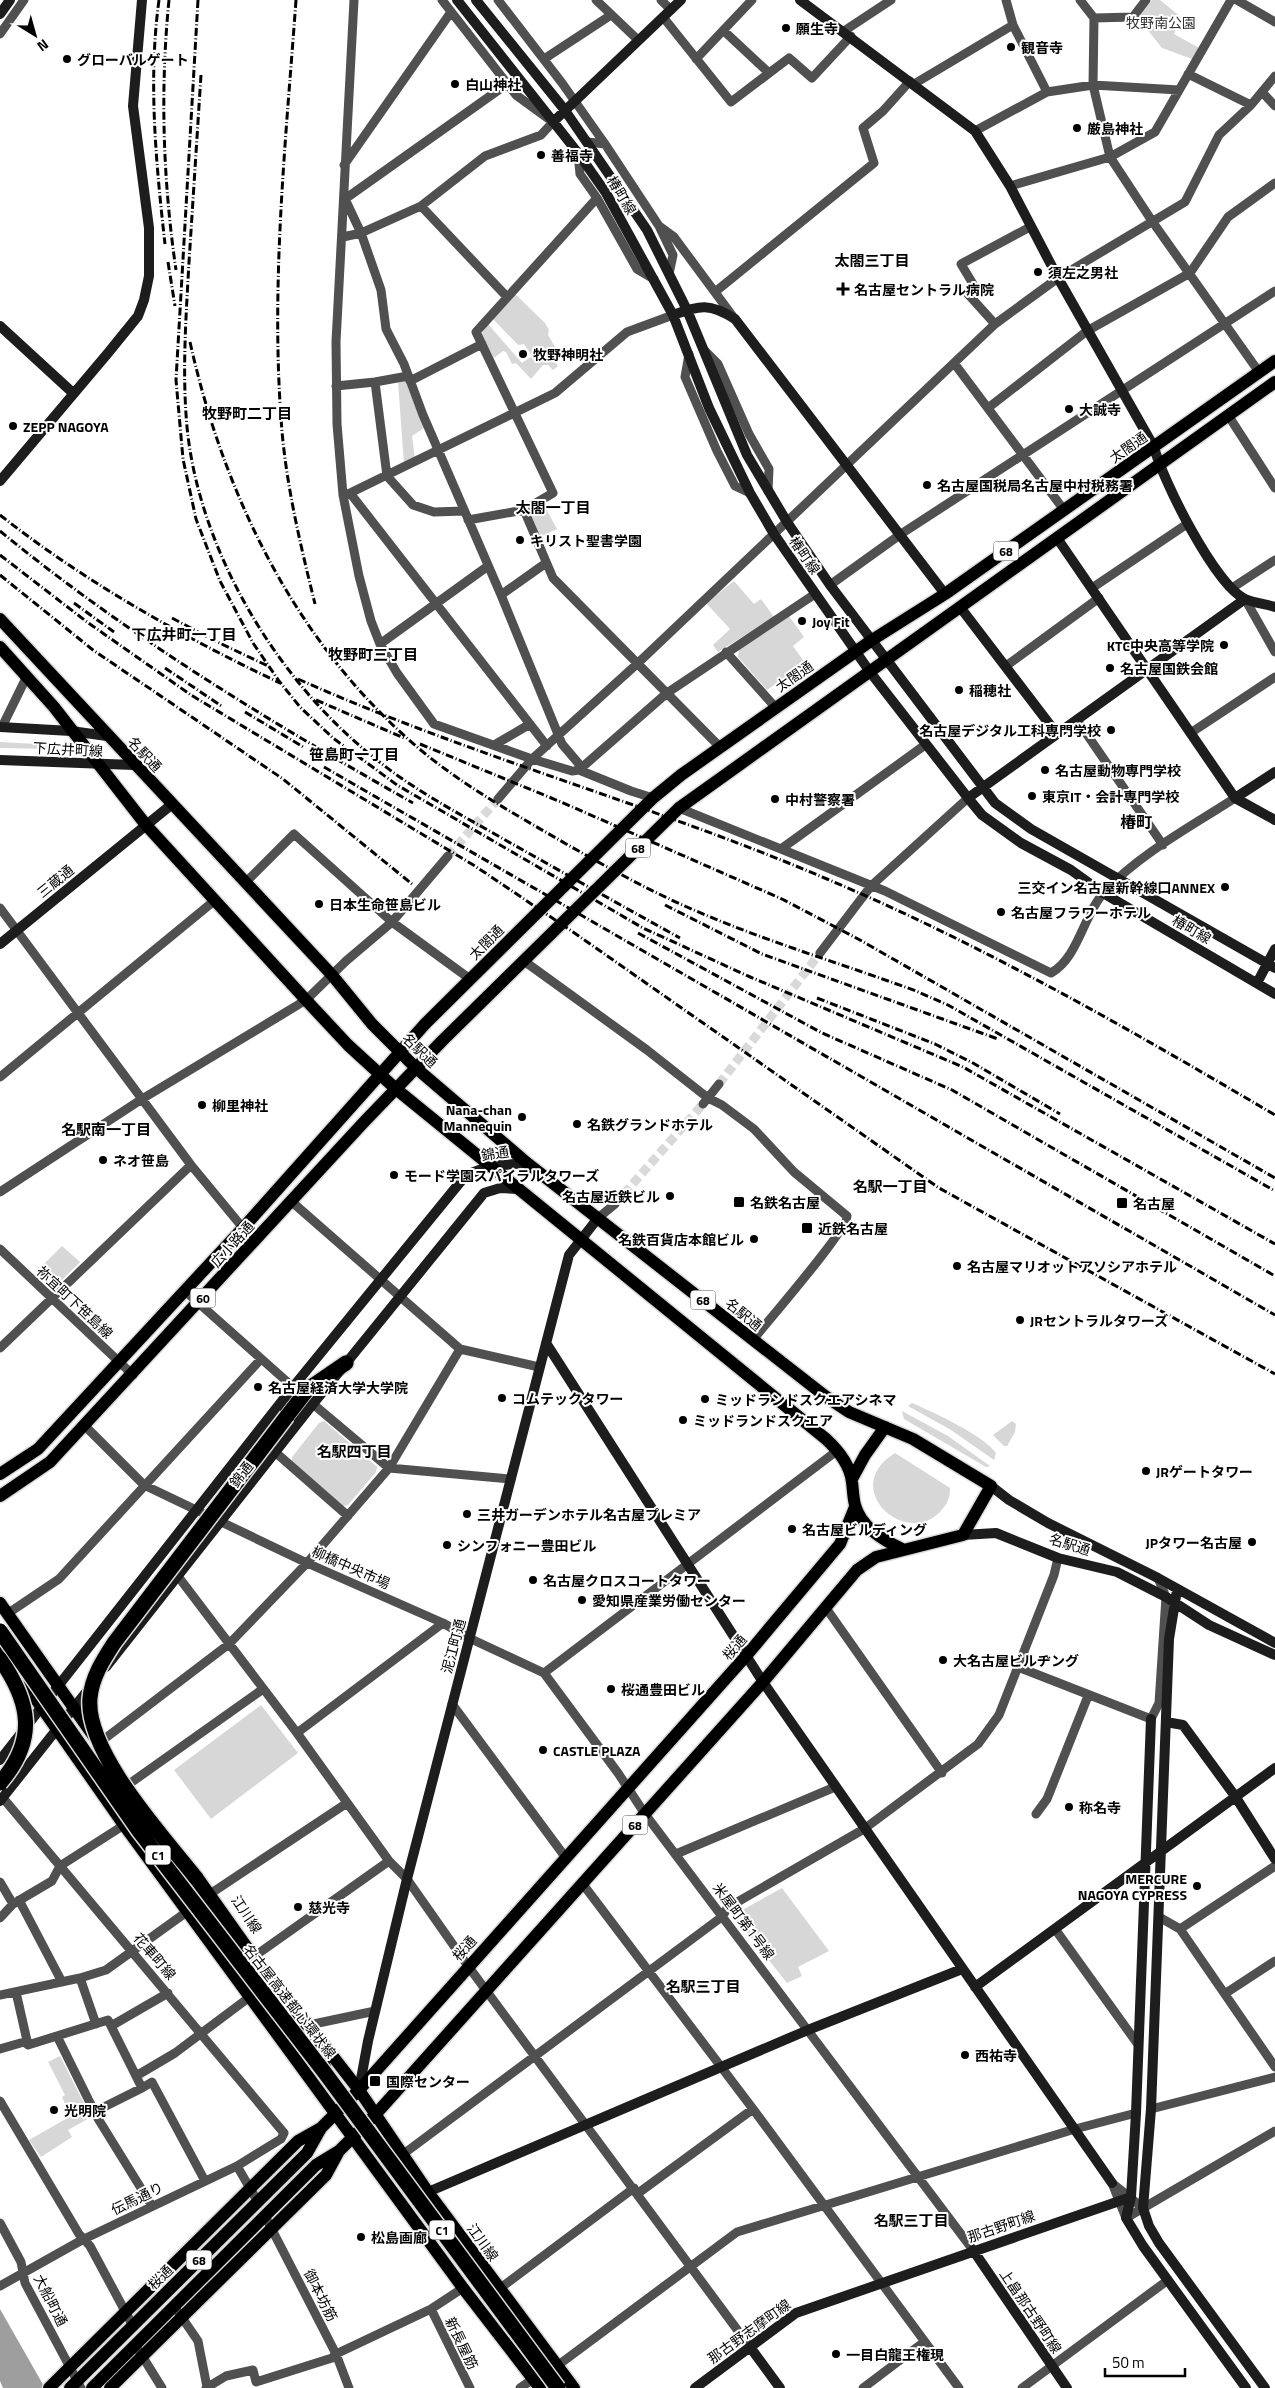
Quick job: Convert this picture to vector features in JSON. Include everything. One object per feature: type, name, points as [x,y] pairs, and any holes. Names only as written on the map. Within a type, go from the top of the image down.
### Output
[{"type":"highway","points":[[325,2073],[318,2050],[280,1995],[196,1878],[111,1766],[96,1739],[90,1715],[93,1680],[114,1642],[308,1389],[346,1363]]},
{"type":"highway","name":"名古屋高速都心環状線","points":[[0,1630],[139,1830],[325,2073],[558,2388]]},
{"type":"highway","points":[[1,1794],[19,1756],[24,1740],[25,1718],[20,1694],[7,1663]]},
{"type":"main road","name":"太閤通","points":[[379,1075],[470,979],[653,798],[720,747],[856,651],[945,594],[1275,361]]},
{"type":"main road","name":"68","points":[[416,1068],[679,808],[1275,382]]},
{"type":"main road","name":"名駅通","points":[[0,619],[332,976],[399,1052],[416,1068],[528,1163],[753,1340],[849,1412],[913,1439],[991,1486]]},
{"type":"main road","points":[[0,647],[54,707],[97,765],[146,825],[306,1000],[379,1075]]},
{"type":"main road","name":"広小路通","points":[[0,1496],[50,1462],[85,1426],[416,1068]]},
{"type":"main road","name":"68","points":[[379,1075],[838,1450],[852,1479],[856,1507],[876,1534],[902,1549]]},
{"type":"main road","name":"広小路通","points":[[0,1474],[38,1450],[243,1228],[379,1075]]},
{"type":"main road","points":[[852,1479],[865,1455],[885,1428]]},
{"type":"main road","points":[[963,1535],[991,1486]]},
{"type":"main road","name":"桜通","points":[[76,2386],[133,2326],[307,2153],[321,2128],[359,2090],[468,1966],[628,1791],[746,1656],[840,1544],[856,1507]]},
{"type":"main road","name":"名駅通","points":[[902,1549],[963,1535]]},
{"type":"main road","name":"68","points":[[92,2388],[181,2318],[326,2175],[340,2151],[763,1682],[865,1562],[902,1549]]},
{"type":"main road","name":"江川線","points":[[4,1609],[99,1743],[214,1892],[256,1955],[359,2090],[374,2115],[428,2192],[574,2388]]},
{"type":"main road","points":[[0,1648],[7,1663],[56,1728],[124,1825],[252,1996],[463,2288],[536,2383]]},
{"type":"main road","name":"68","points":[[49,2388],[298,2141],[321,2128]]},
{"type":"main road","name":"68","points":[[110,2388],[174,2306],[316,2165],[340,2151]]},
{"type":"street","points":[[0,14],[10,0]]},
{"type":"street","points":[[0,34],[24,0]]},
{"type":"street","points":[[0,481],[138,316],[144,300],[148,276],[147,203],[133,106],[142,0]]},
{"type":"street","points":[[354,0],[336,342],[337,424],[359,576],[371,621],[380,644],[397,673],[434,724],[496,744],[532,759],[572,770],[579,770],[631,792],[653,798]]},
{"type":"street","points":[[442,0],[516,96],[553,122]]},
{"type":"street","name":"椿町線","points":[[457,0],[578,152],[606,193],[673,315],[689,352],[709,408],[750,494],[774,534],[870,672],[968,798],[982,815],[1020,843],[1072,870],[1103,893],[1275,994]]},
{"type":"street","name":"椿町線","points":[[476,0],[564,109],[647,230],[687,310],[747,455],[787,522],[886,660],[995,803],[1032,829],[1271,966]]},
{"type":"street","points":[[498,0],[562,83],[572,101],[605,144],[659,226],[673,255],[669,274]]},
{"type":"street","points":[[596,0],[638,40]]},
{"type":"street","points":[[661,0],[671,10]]},
{"type":"street","points":[[342,236],[361,233],[421,206],[485,156],[541,135],[572,101],[681,0]]},
{"type":"street","points":[[696,59],[752,0]]},
{"type":"street","points":[[800,0],[848,34],[975,131],[1010,186],[1030,227],[1087,331],[1154,447],[1158,464],[1188,524],[1210,560],[1232,588],[1245,599],[1275,652]]},
{"type":"street","points":[[663,17],[731,102],[789,58],[812,78],[848,34],[891,0]]},
{"type":"street","points":[[1006,0],[1013,25],[1047,92]]},
{"type":"street","points":[[1080,0],[1094,18],[1093,85],[1110,158],[1152,221],[1259,372]]},
{"type":"street","points":[[1094,18],[1133,18],[1146,0]]},
{"type":"street","points":[[1010,186],[1110,158],[1155,132],[1231,0]]},
{"type":"street","points":[[1237,0],[1275,22]]},
{"type":"street","points":[[344,165],[451,12]]},
{"type":"street","points":[[544,59],[611,16]]},
{"type":"street","points":[[715,292],[874,163],[863,128],[912,82],[1013,25]]},
{"type":"street","points":[[724,31],[769,73]]},
{"type":"street","points":[[1188,74],[1251,105]]},
{"type":"street","points":[[498,799],[532,759],[558,734],[638,663],[995,324],[1058,278],[1184,202],[1219,135],[1251,105],[1275,76]]},
{"type":"street","points":[[562,83],[564,109]]},
{"type":"street","points":[[344,200],[507,84]]},
{"type":"street","points":[[975,131],[1047,92],[1093,85],[1179,90]]},
{"type":"street","points":[[1262,92],[1275,106]]},
{"type":"street","points":[[588,142],[605,144]]},
{"type":"street","points":[[578,152],[580,174],[597,198],[637,269],[654,279]]},
{"type":"street","points":[[988,408],[1087,331],[1190,273],[1228,218],[1275,182]]},
{"type":"street","points":[[375,382],[387,476],[413,505],[434,512],[466,515],[524,510],[553,492],[476,332],[597,198]]},
{"type":"street","points":[[344,200],[361,233],[381,290],[386,328],[501,595],[562,744],[579,764],[579,770]]},
{"type":"street","points":[[421,206],[507,297]]},
{"type":"street","points":[[659,226],[674,237],[945,594]]},
{"type":"street","points":[[995,324],[967,293],[973,284],[961,264],[1030,227]]},
{"type":"street","points":[[830,584],[901,534],[1275,291]]},
{"type":"street","points":[[347,494],[440,451],[555,393],[627,332],[687,310],[712,307],[735,319]]},
{"type":"street","points":[[0,326],[73,393]]},
{"type":"street","points":[[336,386],[409,378],[482,344]]},
{"type":"street","points":[[954,363],[1064,510]]},
{"type":"street","points":[[1228,415],[1272,476],[1275,488]]},
{"type":"street","points":[[347,494],[435,602],[547,746]]},
{"type":"street","points":[[524,510],[553,578],[720,747]]},
{"type":"street","points":[[1092,588],[1188,524]]},
{"type":"street","points":[[1057,538],[1192,732],[1235,798],[1275,820]]},
{"type":"street","points":[[1232,588],[1275,560]]},
{"type":"street","points":[[501,595],[546,563]]},
{"type":"street","points":[[380,644],[435,602],[488,566]]},
{"type":"street","points":[[579,770],[667,693],[816,594]]},
{"type":"street","points":[[1006,666],[1099,598]]},
{"type":"street","points":[[1245,599],[1275,607]]},
{"type":"street","points":[[820,953],[871,886],[968,798],[1245,599]]},
{"type":"street","points":[[960,606],[1057,734]]},
{"type":"street","points":[[726,652],[776,708]]},
{"type":"street","points":[[1,727],[28,676]]},
{"type":"street","points":[[1192,732],[1275,677]]},
{"type":"street","points":[[1077,720],[1163,845]]},
{"type":"street","points":[[496,744],[530,724]]},
{"type":"street","name":"下広井町線","points":[[1,727],[71,731],[108,736]]},
{"type":"street","points":[[781,849],[925,745]]},
{"type":"street","name":"下広井町線","points":[[0,760],[134,765]]},
{"type":"street","points":[[679,808],[885,891],[1051,973],[1063,966],[1103,893],[1119,878],[1163,845],[1275,772]]},
{"type":"street","name":"三蔵通","points":[[0,944],[171,805]]},
{"type":"street","points":[[245,883],[294,834],[392,922],[470,979]]},
{"type":"street","points":[[0,1192],[142,1099],[306,1000],[392,922],[448,856]]},
{"type":"street","points":[[0,1077],[214,901]]},
{"type":"street","points":[[0,908],[191,1164],[243,1228]]},
{"type":"street","points":[[1257,983],[1271,966],[1275,949]]},
{"type":"street","points":[[524,961],[647,1050],[705,1101],[722,1105],[754,1129],[794,1172],[847,1216],[847,1222],[833,1241],[753,1340]]},
{"type":"street","points":[[705,1101],[719,1084]]},
{"type":"street","name":"錦通","points":[[0,1760],[293,1387],[466,1175],[490,1166],[528,1163]]},
{"type":"street","points":[[0,1348],[191,1164]]},
{"type":"street","name":"錦通","points":[[1,1794],[73,1707],[313,1404],[484,1193],[500,1188],[518,1188]]},
{"type":"street","points":[[292,1202],[460,1349],[538,1367]]},
{"type":"street","points":[[598,1218],[615,1204]]},
{"type":"street","name":"泥江町通","points":[[359,2090],[375,2011],[407,1879],[511,1479],[538,1367],[569,1255],[580,1238],[598,1218]]},
{"type":"street","name":"祢宜町下笹島線","points":[[0,1249],[133,1375]]},
{"type":"street","points":[[185,1291],[293,1387]]},
{"type":"street","points":[[546,1343],[763,1682],[1112,2183],[1126,2218],[1143,2246],[1246,2388]]},
{"type":"street","points":[[99,1743],[229,1644],[307,1563],[388,1468],[460,1349]]},
{"type":"street","points":[[4,1609],[59,1579],[261,1359]]},
{"type":"street","points":[[313,1404],[388,1468],[511,1479]]},
{"type":"street","name":"柳橋中央市場","points":[[85,1426],[144,1485],[307,1563],[443,1623],[469,1638]]},
{"type":"street","points":[[544,1673],[838,1450]]},
{"type":"street","points":[[275,1452],[348,1516]]},
{"type":"street","name":"名駅通","points":[[991,1486],[1048,1523],[1158,1578],[1275,1643]]},
{"type":"street","name":"名駅通","points":[[963,1535],[996,1533],[1058,1558],[1116,1572],[1170,1600],[1209,1625],[1275,1656]]},
{"type":"street","points":[[402,2155],[650,1972],[723,1916],[727,1908],[864,1829],[942,1773],[978,1744],[999,1715],[1058,1558]]},
{"type":"street","points":[[177,1575],[297,1733],[389,1861],[407,1879],[468,1966],[780,2388]]},
{"type":"street","points":[[1158,1578],[1170,1600],[1151,2109],[1143,2208],[1149,2226],[1159,2242],[1265,2388]]},
{"type":"street","points":[[1126,2218],[1131,2196],[1136,2113],[1150,1719],[1159,1702],[1170,1600],[1177,1590]]},
{"type":"street","points":[[826,1608],[942,1773]]},
{"type":"street","points":[[297,1733],[443,1623]]},
{"type":"street","name":"米屋町第1号線","points":[[469,1638],[544,1673],[618,1773],[628,1791],[645,1814],[973,2250]]},
{"type":"street","points":[[0,1675],[7,1663]]},
{"type":"street","points":[[1018,1667],[1150,1719]]},
{"type":"street","points":[[129,1784],[263,1689]]},
{"type":"street","points":[[1036,1814],[1047,1799],[1088,1696]]},
{"type":"street","points":[[452,1704],[566,1858]]},
{"type":"street","points":[[1166,1722],[1183,1725],[1235,1796],[1275,1859]]},
{"type":"street","points":[[976,1987],[1275,1768]]},
{"type":"street","points":[[676,1854],[835,1786]]},
{"type":"street","name":"花車町線","points":[[1,1794],[284,2133]]},
{"type":"street","points":[[214,1892],[347,1803]]},
{"type":"street","points":[[0,1918],[16,1902],[52,1881],[60,1866],[124,1825]]},
{"type":"street","points":[[256,1955],[389,1861]]},
{"type":"street","points":[[1180,1929],[1275,1866]]},
{"type":"street","points":[[0,1882],[16,1902],[62,1982]]},
{"type":"street","points":[[582,1883],[753,2109],[959,2388]]},
{"type":"street","points":[[0,1995],[80,1978],[106,1970],[188,1911]]},
{"type":"street","points":[[1159,1917],[1180,1929],[1226,1993],[1275,2067]]},
{"type":"street","points":[[1054,1929],[1137,2043]]},
{"type":"street","points":[[1226,1993],[1275,1961]]},
{"type":"street","points":[[428,2192],[808,2030],[962,1969]]},
{"type":"street","points":[[80,1978],[96,2024]]},
{"type":"street","points":[[16,1992],[28,2045]]},
{"type":"street","points":[[0,2049],[24,2042],[28,2045],[96,2024],[109,2023],[168,1993]]},
{"type":"street","points":[[136,2076],[175,2053],[252,1996]]},
{"type":"street","points":[[309,2025],[375,2011]]},
{"type":"street","points":[[109,2023],[142,2088]]},
{"type":"street","points":[[57,2036],[94,2112],[152,2206]]},
{"type":"street","points":[[1151,2109],[1275,2077]]},
{"type":"street","points":[[94,2112],[152,2082],[205,2181]]},
{"type":"street","points":[[0,2100],[82,2240],[90,2246],[133,2326]]},
{"type":"street","points":[[499,2289],[753,2109]]},
{"type":"street","points":[[557,2366],[737,2232],[1075,2129],[1136,2113]]},
{"type":"street","points":[[1126,2218],[1275,2131]]},
{"type":"street","name":"伝馬通り","points":[[0,2286],[82,2240],[237,2166],[281,2139],[284,2133]]},
{"type":"street","points":[[237,2166],[258,2202]]},
{"type":"street","points":[[1112,2183],[1131,2196],[1143,2208]]},
{"type":"street","name":"那古野町線","points":[[879,2282],[1131,2196]]},
{"type":"street","name":"御本坊筋","points":[[265,2216],[336,2354],[349,2388]]},
{"type":"street","name":"大船町通","points":[[0,2223],[21,2262],[24,2283],[70,2367],[76,2386]]},
{"type":"street","name":"上畠那古野町線","points":[[973,2250],[1066,2388]]},
{"type":"street","points":[[1022,2388],[1168,2280]]},
{"type":"street","name":"那古野志摩町線","points":[[695,2388],[796,2312],[879,2282]]},
{"type":"street","points":[[174,2306],[198,2341],[206,2388],[226,2376],[253,2370],[257,2385],[332,2358],[336,2354],[431,2309],[463,2288]]},
{"type":"street","name":"新長屋筋","points":[[431,2309],[470,2388]]},
{"type":"street","points":[[862,2388],[924,2342]]},
{"type":"street","points":[[139,2350],[162,2388]]},
{"type":"street","points":[[520,2388],[536,2383]]},
{"type":"green space","name":"牧野南公園","points":[[1152,0],[1160,0],[1181,17],[1174,34],[1199,48],[1192,59],[1162,48],[1138,18]]},
{"type":"green space","points":[[515,294],[545,323],[549,330],[548,335],[555,347],[550,354],[558,366],[553,370],[548,365],[543,365],[531,379],[516,363],[512,364],[506,352],[503,351],[494,358],[481,335],[488,324],[522,363],[532,356],[524,344],[518,345],[493,319]]},
{"type":"green space","points":[[405,380],[424,428],[412,436],[415,459],[404,464],[398,382]]},
{"type":"green space","points":[[543,503],[557,529],[540,537],[531,514],[533,509]]},
{"type":"green space","points":[[734,581],[754,604],[761,599],[774,617],[718,652],[713,645],[730,629],[706,603]]},
{"type":"green space","points":[[789,616],[804,637],[793,646],[805,663],[767,690],[738,657],[739,650]]},
{"type":"green space","points":[[0,742],[54,745],[57,747],[54,749],[0,748]]},
{"type":"green space","points":[[62,1246],[80,1262],[59,1283],[51,1282],[39,1269]]},
{"type":"green space","points":[[912,1403],[957,1425],[980,1439],[996,1453],[994,1460],[951,1430],[908,1406]]},
{"type":"green space","points":[[902,1411],[948,1436],[990,1466],[986,1467],[904,1419]]},
{"type":"green space","points":[[324,1421],[377,1467],[376,1472],[348,1505],[343,1506],[292,1461],[292,1457],[319,1423]]},
{"type":"green space","points":[[1012,1421],[1016,1424],[1015,1432],[1007,1446],[1004,1446],[993,1435]]},
{"type":"green space","points":[[895,1453],[950,1488],[949,1498],[945,1506],[940,1512],[925,1521],[910,1523],[895,1518],[883,1509],[875,1496],[873,1482],[879,1467]]},
{"type":"green space","points":[[261,1705],[298,1753],[211,1819],[174,1770]]},
{"type":"green space","points":[[782,1888],[829,1951],[798,1967],[802,1976],[787,1983],[733,1915]]},
{"type":"green space","points":[[60,2056],[91,2117],[68,2130],[72,2137],[41,2157],[29,2140],[71,2116],[62,2097],[65,2095],[48,2062]]},
{"type":"green space","points":[[236,2211],[239,2214],[133,2315],[133,2313]]},
{"type":"shaded area","points":[[0,2309],[45,2388],[3,2388],[0,2381]]},
{"type":"tunnel","points":[[448,856],[498,799]]},
{"type":"tunnel","points":[[719,1084],[820,953]]},
{"type":"tunnel","points":[[615,1204],[703,1104]]},
{"type":"railway","points":[[159,0],[154,61],[154,122],[165,244]]},
{"type":"railway","points":[[169,0],[164,68],[164,135],[168,203],[176,270]]},
{"type":"railway","points":[[198,0],[176,380],[183,459],[196,519],[220,581],[253,643],[279,681],[300,707],[333,738],[397,785],[643,928],[748,976],[963,1067],[1275,1244]]},
{"type":"railway","points":[[296,0],[281,209],[278,366],[286,465],[299,535],[315,604]]},
{"type":"railway","points":[[201,75],[186,324],[185,386],[187,427],[194,473],[207,519],[225,565],[248,609],[274,650],[304,689],[337,725],[372,756],[420,791],[680,938]]},
{"type":"railway","points":[[168,262],[175,306]]},
{"type":"railway","points":[[190,342],[205,401],[224,459],[247,515],[274,569],[306,621],[342,670],[382,715],[428,756],[462,781],[497,803],[612,870],[715,919],[916,991],[948,1005],[1275,1191]]},
{"type":"railway","points":[[0,515],[32,540],[136,607],[207,647],[280,683]]},
{"type":"railway","points":[[0,531],[49,570],[149,642],[253,709],[413,803]]},
{"type":"railway","points":[[0,555],[87,622],[191,695],[475,866],[573,932],[939,1188],[1275,1374]]},
{"type":"railway","points":[[0,575],[93,650],[283,779],[412,884]]},
{"type":"railway","points":[[74,603],[114,632]]},
{"type":"railway","points":[[172,618],[268,666]]},
{"type":"railway","points":[[165,668],[223,707]]},
{"type":"railway","points":[[298,679],[363,707],[495,757],[696,827],[827,879],[999,960],[1110,1020],[1275,1115]]},
{"type":"railway","points":[[316,700],[404,738]]},
{"type":"railway","points":[[245,712],[305,748]]},
{"type":"railway","points":[[420,744],[561,802],[782,899],[860,940],[1275,1178]]},
{"type":"railway","points":[[324,767],[1275,1315]]},
{"type":"railway","points":[[665,905],[762,954],[998,1039]]},
{"type":"railway","points":[[638,933],[822,1033],[952,1090],[1275,1276]]},
{"type":"railway","points":[[817,998],[935,1044],[973,1063],[1060,1114]]},
{"type":"place","name":"願生寺","points":[[786,28]]},
{"type":"place","name":"観音寺","points":[[1011,47]]},
{"type":"place","name":"グローバルゲート","points":[[67,59]]},
{"type":"place","name":"白山神社","points":[[455,84]]},
{"type":"place","name":"厳島神社","points":[[1077,128]]},
{"type":"place","name":"善福寺","points":[[541,155]]},
{"type":"place","name":"須左之男社","points":[[1038,272]]},
{"type":"place","name":"名古屋セントラル病院","points":[[843,289]]},
{"type":"place","name":"牧野神明社","points":[[523,354]]},
{"type":"place","name":"大誠寺","points":[[1069,409]]},
{"type":"place","name":"ZEPP NAGOYA","points":[[13,426]]},
{"type":"place","name":"名古屋国税局名古屋中村税務署","points":[[927,485]]},
{"type":"place","name":"キリスト聖書学園","points":[[520,540]]},
{"type":"place","name":"Joy Fit","points":[[802,621]]},
{"type":"place","name":"KTC中央高等学院","points":[[1224,645]]},
{"type":"place","name":"名古屋国鉄会館","points":[[1110,668]]},
{"type":"place","name":"稲穂社","points":[[959,690]]},
{"type":"place","name":"名古屋デジタル工科専門学校","points":[[1111,730]]},
{"type":"place","name":"名古屋動物専門学校","points":[[1045,770]]},
{"type":"place","name":"東京IT・会計専門学校","points":[[1032,796]]},
{"type":"place","name":"中村警察署","points":[[775,799]]},
{"type":"place","name":"三交イン名古屋新幹線口ANNEX","points":[[1225,887]]},
{"type":"place","name":"日本生命笹島ビル","points":[[319,904]]},
{"type":"place","name":"名古屋フラワーホテル","points":[[1001,912]]},
{"type":"place","name":"柳里神社","points":[[202,1105]]},
{"type":"place","name":"Nana-chan Mannequin","points":[[522,1117]]},
{"type":"place","name":"名鉄グランドホテル","points":[[577,1124]]},
{"type":"place","name":"ネオ笹島","points":[[103,1160]]},
{"type":"place","name":"モード学園スパイラルタワーズ","points":[[394,1175]]},
{"type":"place","name":"名古屋近鉄ビル","points":[[670,1196]]},
{"type":"place","name":"名鉄名古屋","points":[[739,1202]]},
{"type":"place","name":"名古屋","points":[[1122,1203]]},
{"type":"place","name":"近鉄名古屋","points":[[807,1228]]},
{"type":"place","name":"名鉄百貨店本館ビル","points":[[754,1239]]},
{"type":"place","name":"名古屋マリオットアソシアホテル","points":[[957,1266]]},
{"type":"place","name":"JRセントラルタワーズ","points":[[1020,1320]]},
{"type":"place","name":"名古屋経済大学大学院","points":[[258,1387]]},
{"type":"place","name":"コムテックタワー","points":[[502,1398]]},
{"type":"place","name":"ミッドランドスクエアシネマ","points":[[705,1399]]},
{"type":"place","name":"ミッドランドスクエア","points":[[683,1420]]},
{"type":"place","name":"JRゲートタワー","points":[[1146,1471]]},
{"type":"place","name":"三井ガーデンホテル名古屋プレミア","points":[[467,1514]]},
{"type":"place","name":"名古屋ビルディング","points":[[792,1529]]},
{"type":"place","name":"JPタワー名古屋","points":[[1252,1542]]},
{"type":"place","name":"シンフォニー豊田ビル","points":[[447,1545]]},
{"type":"place","name":"名古屋クロスコートタワー","points":[[533,1580]]},
{"type":"place","name":"愛知県産業労働センター","points":[[582,1600]]},
{"type":"place","name":"大名古屋ビルヂング","points":[[943,1660]]},
{"type":"place","name":"桜通豊田ビル","points":[[611,1689]]},
{"type":"place","name":"CASTLE PLAZA","points":[[543,1750]]},
{"type":"place","name":"称名寺","points":[[1069,1807]]},
{"type":"place","name":"MERCURE NAGOYA CYPRESS","points":[[1197,1886]]},
{"type":"place","name":"慈光寺","points":[[298,1907]]},
{"type":"place","name":"西祐寺","points":[[965,2055]]},
{"type":"place","name":"国際センター","points":[[375,2081]]},
{"type":"place","name":"光明院","points":[[54,2110]]},
{"type":"place","name":"松島画廊","points":[[361,2237]]},
{"type":"place","name":"一目白龍王権現","points":[[836,2354]]},
{"type":"district","name":"太閤三丁目","points":[[872,260]]},
{"type":"district","name":"牧野町二丁目","points":[[247,413]]},
{"type":"district","name":"太閤一丁目","points":[[553,507]]},
{"type":"district","name":"下広井町一丁目","points":[[184,634]]},
{"type":"district","name":"牧野町三丁目","points":[[373,654]]},
{"type":"district","name":"笹島町一丁目","points":[[354,754]]},
{"type":"district","name":"椿町","points":[[1136,822]]},
{"type":"district","name":"名駅南一丁目","points":[[106,1129]]},
{"type":"district","name":"名駅一丁目","points":[[890,1186]]},
{"type":"district","name":"名駅四丁目","points":[[354,1451]]},
{"type":"district","name":"名駅三丁目","points":[[703,1986]]},
{"type":"district","name":"名駅三丁目","points":[[911,2220]]}]
